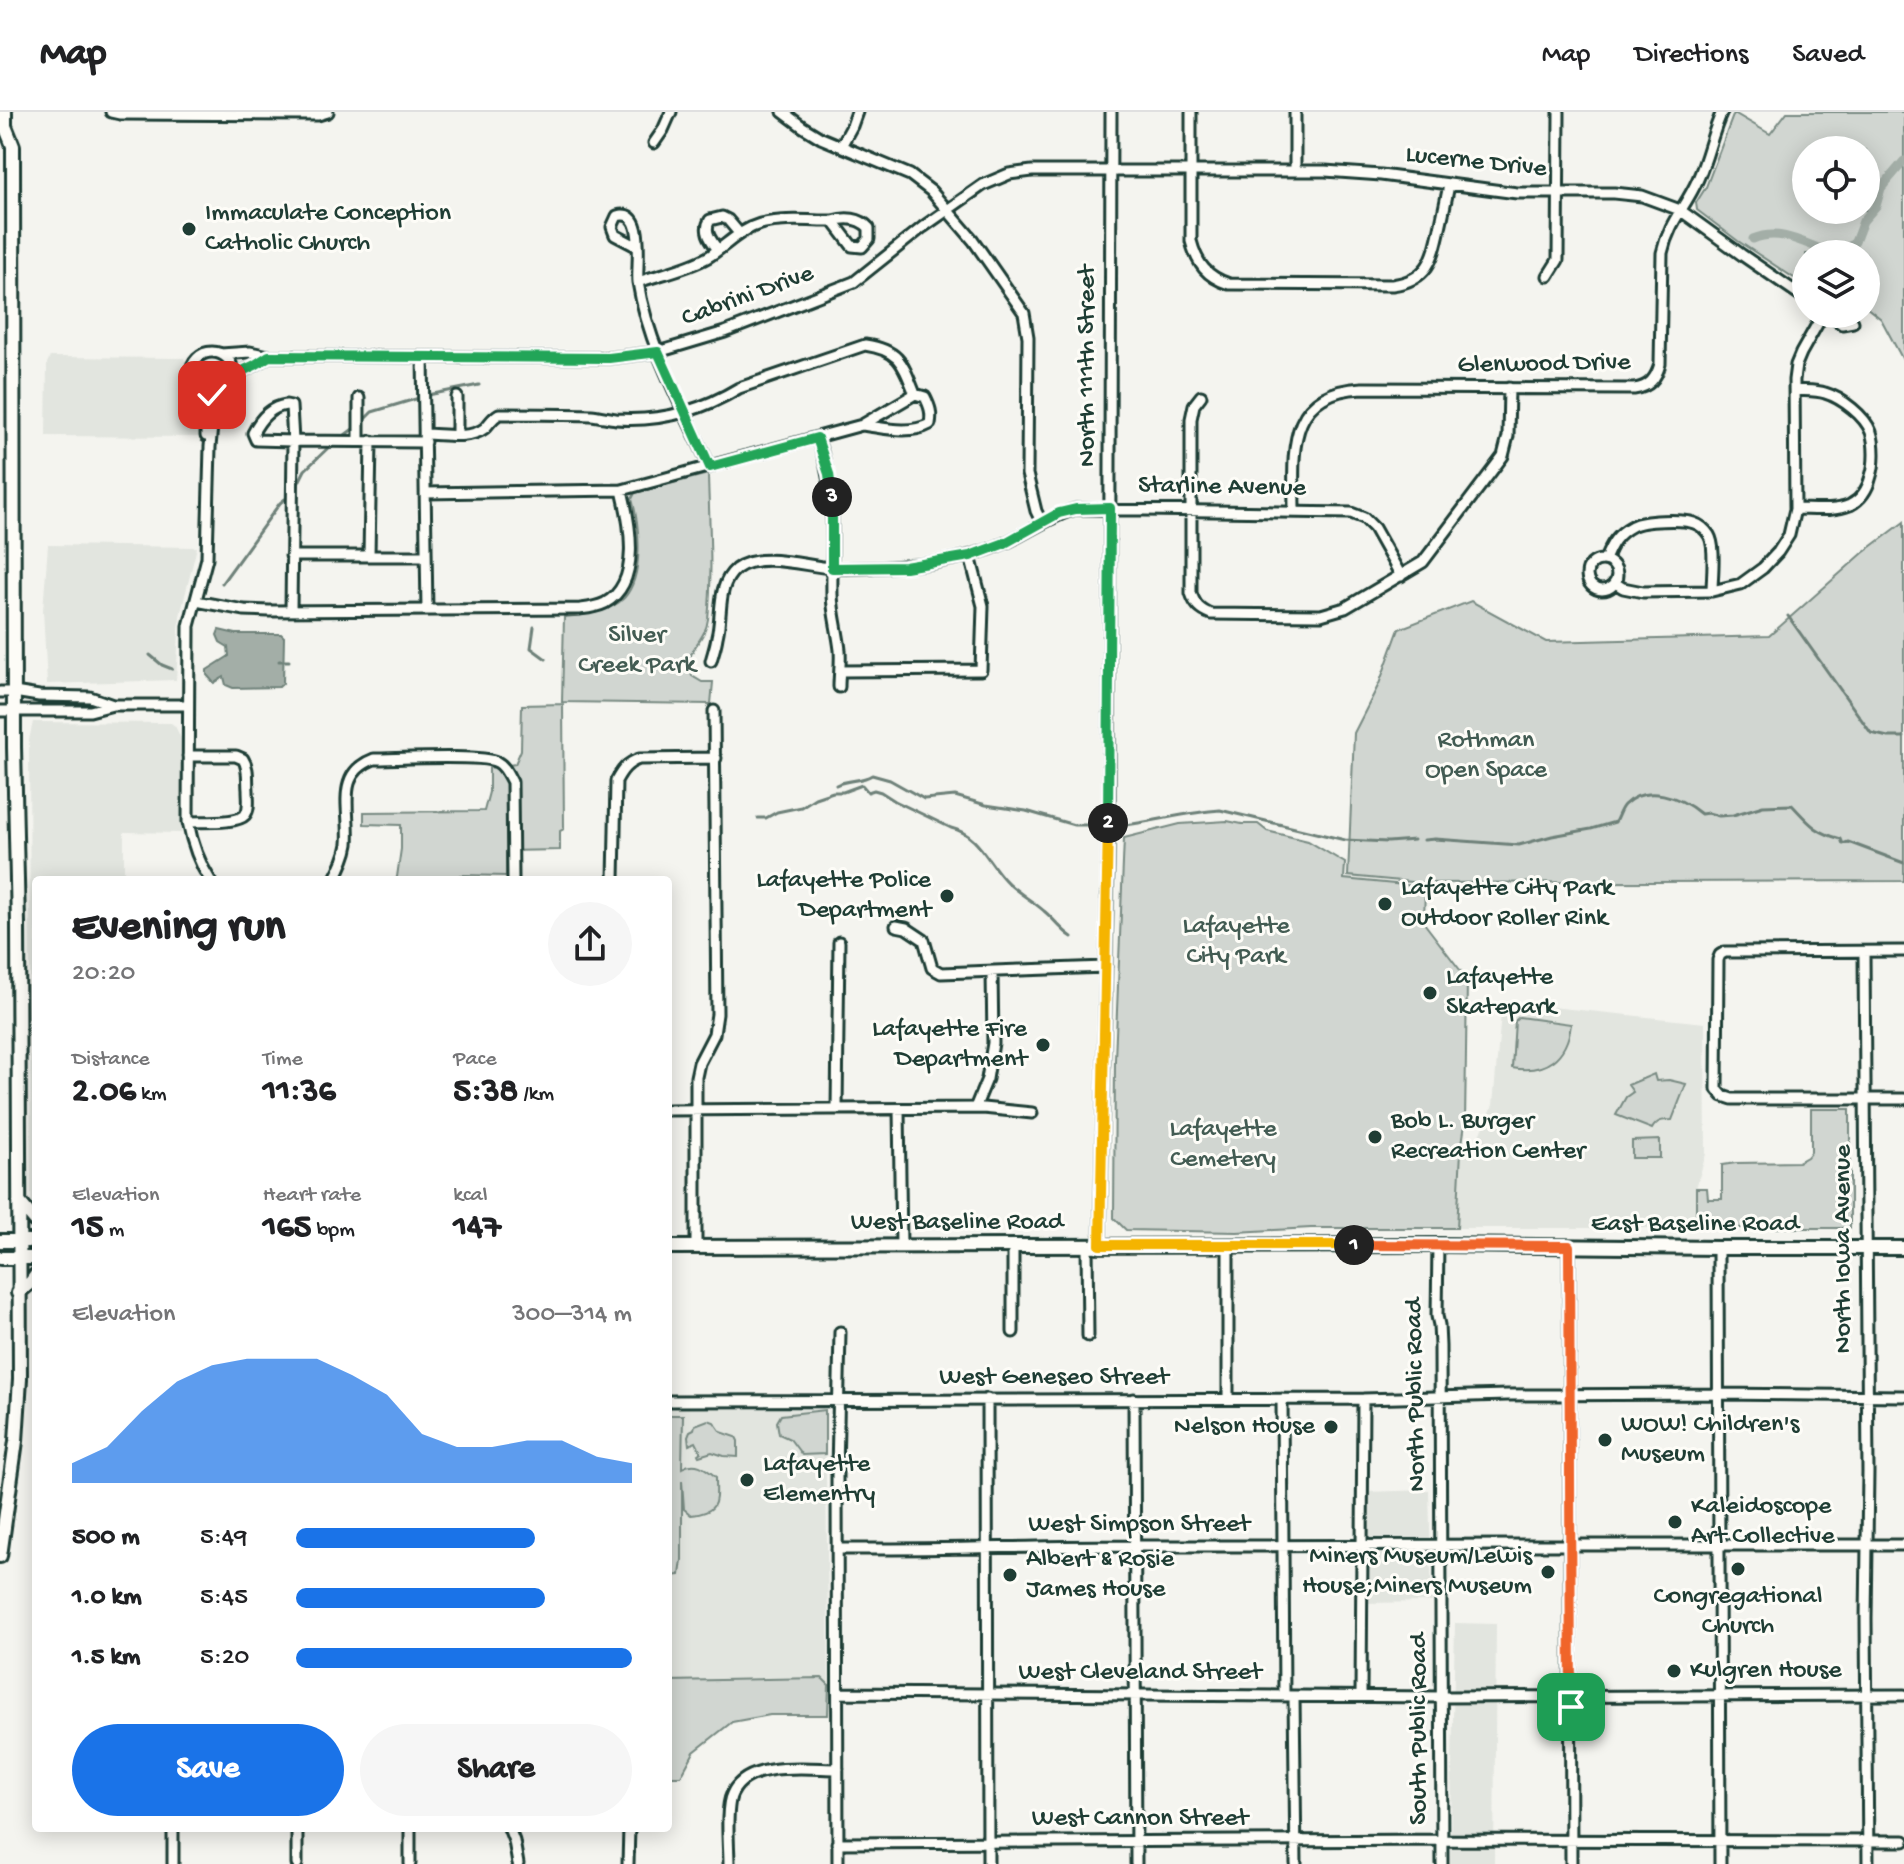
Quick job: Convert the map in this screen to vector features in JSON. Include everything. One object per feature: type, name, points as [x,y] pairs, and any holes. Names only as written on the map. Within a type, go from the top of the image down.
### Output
[{"type":"main road","points":[[0,139],[5,126],[5,112]]},
{"type":"main road","points":[[0,1556],[16,1441],[20,1379],[14,711],[7,692],[13,146],[5,126]]},
{"type":"main road","points":[[19,1202],[32,1217]]},
{"type":"main road","points":[[0,1241],[32,1241]]},
{"type":"main road","name":"West Baseline Road","points":[[672,1247],[1438,1245]]},
{"type":"main road","name":"East Baseline Road","points":[[1438,1245],[1904,1248]]},
{"type":"main road","points":[[0,1258],[32,1258]]},
{"type":"main road","points":[[18,1293],[32,1281]]},
{"type":"street","points":[[111,112],[227,115],[318,115],[328,112]]},
{"type":"street","points":[[654,143],[671,112]]},
{"type":"street","points":[[783,112],[803,127],[841,146],[910,175],[931,191],[990,263],[1024,313],[1028,337],[1027,474],[1042,523]]},
{"type":"street","points":[[841,146],[857,112]]},
{"type":"street","name":"North 111th Street","points":[[1088,1336],[1106,967],[1111,593],[1111,112]]},
{"type":"street","points":[[1191,112],[1191,241],[1195,256],[1209,274],[1229,284],[1403,284],[1426,269],[1434,256],[1449,185]]},
{"type":"street","points":[[1295,112],[1295,170]]},
{"type":"street","points":[[1548,276],[1558,260],[1559,112]]},
{"type":"street","name":"Glenwood Drive","points":[[1294,512],[1293,445],[1296,432],[1304,416],[1331,394],[1348,389],[1634,389],[1651,383],[1660,364],[1662,253],[1669,229],[1698,180],[1722,112]]},
{"type":"street","name":"Lucerne Drive","points":[[1111,171],[1295,170],[1381,175],[1517,193],[1642,196],[1680,210],[1792,289]]},
{"type":"street","name":"Cabrini Drive","points":[[221,354],[609,358],[658,352],[725,332],[854,282],[947,210],[983,185],[1009,174],[1111,171]]},
{"type":"street","points":[[718,250],[708,234],[710,220],[722,217],[739,233]]},
{"type":"street","points":[[638,282],[704,259],[750,227],[776,221],[833,221]]},
{"type":"street","points":[[638,247],[638,282],[652,340],[710,467]]},
{"type":"street","points":[[1615,583],[1643,592],[1712,591],[1741,584],[1778,552],[1789,535],[1795,509],[1796,365],[1818,328]]},
{"type":"street","points":[[291,611],[293,441],[292,411],[291,406],[277,406],[258,424],[253,433],[256,440],[293,441],[371,441],[464,435],[483,429],[499,414],[659,418],[685,412],[739,388],[865,345],[881,347],[893,353],[903,363],[915,394]]},
{"type":"street","points":[[207,353],[221,354],[231,363],[234,375],[229,387],[219,394],[206,394],[192,380],[192,367],[207,353]]},
{"type":"street","name":"Cabrini Drive","points":[[234,375],[269,356]]},
{"type":"street","points":[[423,357],[427,610]]},
{"type":"street","points":[[1201,396],[1194,405],[1191,419],[1191,593],[1194,603],[1211,614],[1321,615],[1335,612],[1423,562],[1503,456],[1508,436],[1509,388]]},
{"type":"street","points":[[1794,390],[1830,395],[1859,416],[1870,430],[1874,463],[1866,491],[1855,503],[1835,509],[1795,509]]},
{"type":"street","points":[[206,394],[206,437],[210,447]]},
{"type":"street","points":[[208,876],[191,841],[188,822],[189,626],[207,558],[210,447],[219,394]]},
{"type":"street","points":[[425,493],[622,490],[862,425],[915,394],[925,397],[931,407],[930,424],[922,428],[906,430],[862,425]]},
{"type":"street","points":[[457,397],[457,435]]},
{"type":"street","points":[[359,398],[359,441]]},
{"type":"street","points":[[817,438],[824,454],[831,492],[832,599],[840,652],[839,687]]},
{"type":"street","points":[[369,556],[371,441]]},
{"type":"street","points":[[196,601],[244,610],[291,611],[580,609],[605,603],[617,594],[629,570],[629,521],[622,490]]},
{"type":"street","name":"Starline Avenue","points":[[711,661],[726,579],[743,564],[771,561],[832,568],[905,567],[970,556],[1005,543],[1059,513],[1076,509],[1351,513],[1364,518],[1374,528],[1401,576]]},
{"type":"street","points":[[1605,560],[1617,536],[1634,525],[1645,521],[1694,523],[1703,527],[1712,541],[1712,591]]},
{"type":"street","points":[[291,556],[426,556]]},
{"type":"street","points":[[840,671],[981,670],[983,606],[970,556]]},
{"type":"street","points":[[1598,560],[1605,560],[1616,568],[1617,576],[1610,588],[1602,590],[1590,584],[1587,570],[1598,560]]},
{"type":"street","points":[[7,692],[90,697],[113,705]]},
{"type":"street","points":[[0,711],[90,711],[113,705],[188,705]]},
{"type":"street","points":[[696,1247],[696,1077],[699,1063],[714,1034],[717,1014],[714,711]]},
{"type":"street","points":[[188,756],[236,756],[243,759],[248,769],[248,809],[242,818],[188,822]]},
{"type":"street","points":[[614,876],[616,781],[622,769],[639,759],[716,758]]},
{"type":"street","points":[[336,876],[348,847],[348,790],[355,770],[374,759],[485,759],[497,762],[512,782],[513,876]]},
{"type":"street","points":[[896,926],[906,928],[924,940],[932,968],[941,973],[1106,967]]},
{"type":"street","points":[[837,1109],[839,942]]},
{"type":"street","points":[[1904,951],[1731,951],[1720,955],[1717,1089],[1723,1096],[1732,1099],[1904,1099]]},
{"type":"street","name":"North Iowa Avenue","points":[[1864,953],[1868,1864]]},
{"type":"street","points":[[975,1108],[987,1079],[993,1043],[992,972]]},
{"type":"street","points":[[672,1110],[975,1108],[1032,1113]]},
{"type":"street","points":[[899,1109],[901,1246]]},
{"type":"street","points":[[1013,1245],[1013,1332]]},
{"type":"street","name":"North Public Road","points":[[1438,1245],[1440,1545]]},
{"type":"street","points":[[1228,1246],[1228,1399]]},
{"type":"street","points":[[1569,1246],[1571,1864]]},
{"type":"street","points":[[1718,1248],[1720,1864]]},
{"type":"street","points":[[838,1864],[840,1332]]},
{"type":"street","name":"West Geneseo Street","points":[[672,1401],[1363,1399],[1719,1394],[1904,1396]]},
{"type":"street","points":[[987,1399],[988,1864]]},
{"type":"street","points":[[1134,1399],[1136,1864]]},
{"type":"street","points":[[1282,1399],[1283,1547],[1296,1864]]},
{"type":"street","points":[[1361,1696],[1363,1399]]},
{"type":"street","name":"South Public Road","points":[[1440,1545],[1442,1864]]},
{"type":"street","name":"West Simpson Street","points":[[837,1549],[1904,1545]]},
{"type":"street","name":"West Cleveland Street","points":[[838,1693],[1443,1697],[1904,1695]]},
{"type":"street","points":[[729,1864],[729,1808],[731,1795],[740,1782],[752,1774],[770,1769],[838,1769]]},
{"type":"street","points":[[173,1832],[173,1864]]},
{"type":"street","points":[[297,1832],[297,1864]]},
{"type":"street","points":[[410,1832],[410,1864]]},
{"type":"street","points":[[511,1832],[518,1864]]},
{"type":"street","points":[[628,1864],[629,1832]]},
{"type":"street","name":"West Cannon Street","points":[[837,1843],[1904,1841]]},
{"type":"shaded area","points":[[50,357],[184,358],[197,395],[198,437],[46,436],[47,363]]},
{"type":"shaded area","points":[[48,545],[197,547],[180,616],[176,680],[47,684],[43,610]]},
{"type":"shaded area","points":[[219,630],[236,634],[281,634],[284,637],[283,683],[279,687],[233,688],[226,685],[224,677],[214,683],[207,670],[229,656],[228,647],[220,642],[217,635]]},
{"type":"shaded area","points":[[33,722],[171,723],[182,740],[181,833],[124,832],[124,876],[32,876],[32,1202],[31,1199],[29,740]]},
{"type":"shaded area","points":[[1502,1002],[1705,1023],[1706,1154],[1696,1188],[1696,1228],[1457,1228],[1461,1151],[1476,1145],[1493,1105]]},
{"type":"shaded area","name":"Lafayette Elementry","points":[[822,1407],[825,1410],[829,1685],[822,1678],[672,1681],[672,1408]]},
{"type":"shaded area","points":[[1429,1490],[1432,1602],[1363,1603],[1364,1492]]},
{"type":"shaded area","points":[[1455,1623],[1496,1624],[1494,1864],[1450,1864]]},
{"type":"green space","points":[[1787,112],[1904,112],[1904,362],[1880,318],[1880,240],[1792,240],[1792,277],[1697,210],[1696,203],[1706,187],[1734,113],[1770,134]]},
{"type":"green space","name":"Silver Creek Park","points":[[708,474],[708,619],[692,653],[690,667],[692,676],[702,682],[713,682],[711,704],[562,702],[564,617],[611,607],[624,598],[635,577],[637,523],[632,499],[635,493]]},
{"type":"green space","name":"Rothman Open Space","points":[[1904,522],[1904,881],[1422,883],[1348,876],[1354,733],[1379,684],[1399,629],[1471,601],[1546,642],[1769,636],[1863,553]]},
{"type":"green space","points":[[563,704],[564,829],[560,831],[560,850],[506,851],[506,876],[397,876],[401,825],[364,824],[364,812],[484,811],[489,792],[489,768],[515,764],[521,750],[522,705]]},
{"type":"green space","name":"Lafayette City Park","points":[[1227,821],[1258,824],[1267,831],[1308,841],[1345,863],[1344,879],[1425,887],[1424,923],[1467,979],[1465,1124],[1457,1228],[1311,1228],[1237,1232],[1126,1230],[1114,1218],[1115,1060],[1124,838],[1180,824]]},
{"type":"green space","points":[[1519,1017],[1571,1024],[1565,1046],[1544,1066],[1512,1068],[1515,1021]]},
{"type":"green space","points":[[1654,1074],[1656,1081],[1686,1084],[1672,1120],[1660,1121],[1652,1129],[1616,1115],[1626,1097],[1633,1092],[1628,1085]]},
{"type":"green space","points":[[1811,1109],[1850,1109],[1850,1228],[1696,1228],[1696,1188],[1707,1188],[1708,1199],[1722,1199],[1722,1165],[1798,1162],[1807,1157],[1811,1152]]},
{"type":"green space","points":[[1660,1140],[1660,1158],[1632,1158],[1632,1141]]},
{"type":"green space","points":[[825,1410],[825,1454],[802,1455],[790,1439],[779,1434],[777,1422],[781,1415]]},
{"type":"green space","points":[[672,1415],[683,1415],[682,1468],[700,1466],[716,1477],[714,1504],[700,1514],[691,1515],[684,1509],[682,1481],[680,1575],[672,1576]]},
{"type":"green space","points":[[708,1420],[714,1422],[721,1432],[736,1437],[738,1457],[712,1452],[699,1456],[701,1452],[696,1442],[689,1445],[690,1431],[695,1425]]},
{"type":"green space","points":[[822,1678],[829,1685],[828,1715],[770,1715],[732,1722],[694,1752],[681,1776],[672,1776],[672,1681]]},
{"type":"waterway","points":[[1856,240],[1863,221],[1876,206],[1881,188],[1904,161]]},
{"type":"waterway","points":[[1753,239],[1774,235],[1797,240]]},
{"type":"waterway","points":[[428,395],[479,385]]},
{"type":"waterway","points":[[363,421],[372,412],[419,398]]},
{"type":"waterway","points":[[345,435],[353,429]]},
{"type":"waterway","points":[[297,486],[305,470],[329,447]]},
{"type":"waterway","points":[[222,583],[285,499]]},
{"type":"waterway","points":[[1788,616],[1871,733],[1904,737]]},
{"type":"waterway","points":[[534,627],[531,648],[546,659]]},
{"type":"waterway","points":[[150,655],[172,669]]},
{"type":"waterway","points":[[279,661],[289,661]]},
{"type":"waterway","points":[[836,785],[872,775],[890,780],[924,799],[955,796],[1074,825],[1095,825]]},
{"type":"waterway","points":[[758,818],[801,807],[815,798],[862,785],[868,792],[881,792],[968,836],[1008,883],[1072,937]]},
{"type":"waterway","points":[[1424,840],[1519,845],[1615,822],[1623,807],[1633,798],[1653,794],[1684,802],[1701,814],[1719,816],[1763,806],[1792,805],[1814,826],[1841,839],[1843,844],[1848,842],[1904,863]]},
{"type":"waterway","points":[[1125,825],[1220,810],[1345,840],[1414,840]]},
{"type":"place","name":"Immaculate Conception Catholic Church","points":[[189,229]]},
{"type":"place","name":"Lafayette Police Department","points":[[947,896]]},
{"type":"place","name":"Lafayette City Park Outdoor Roller Rink","points":[[1385,904]]},
{"type":"place","name":"Lafayette Skatepark","points":[[1430,993]]},
{"type":"place","name":"Lafayette Fire Department","points":[[1043,1045]]},
{"type":"place","name":"Bob L. Burger Recreation Center","points":[[1375,1137]]},
{"type":"place","name":"Nelson House","points":[[1331,1427]]},
{"type":"place","name":"WOW! Children's Museum","points":[[1605,1440]]},
{"type":"place","name":"Lafayette Elementry","points":[[747,1480]]},
{"type":"place","name":"Kaleidoscope Art Collective","points":[[1675,1522]]},
{"type":"place","name":"Congregational Church","points":[[1738,1569]]},
{"type":"place","name":"Miners Museum/Lewis House;Miners Museum","points":[[1548,1572]]},
{"type":"place","name":"Albert & Rosie James House","points":[[1010,1575]]},
{"type":"place","name":"Kulgren House","points":[[1674,1671]]},
{"type":"route","points":[[212,395],[229,387],[234,375],[269,356],[609,358],[658,352],[710,467],[817,438],[829,474],[833,519],[832,568],[905,567],[970,556],[1005,543],[1059,513],[1110,508],[1108,876],[1100,1245],[1569,1246],[1571,1707]]},
{"type":"park label","name":"Lafayette Cemetery","points":[[1223,1145]]}]
